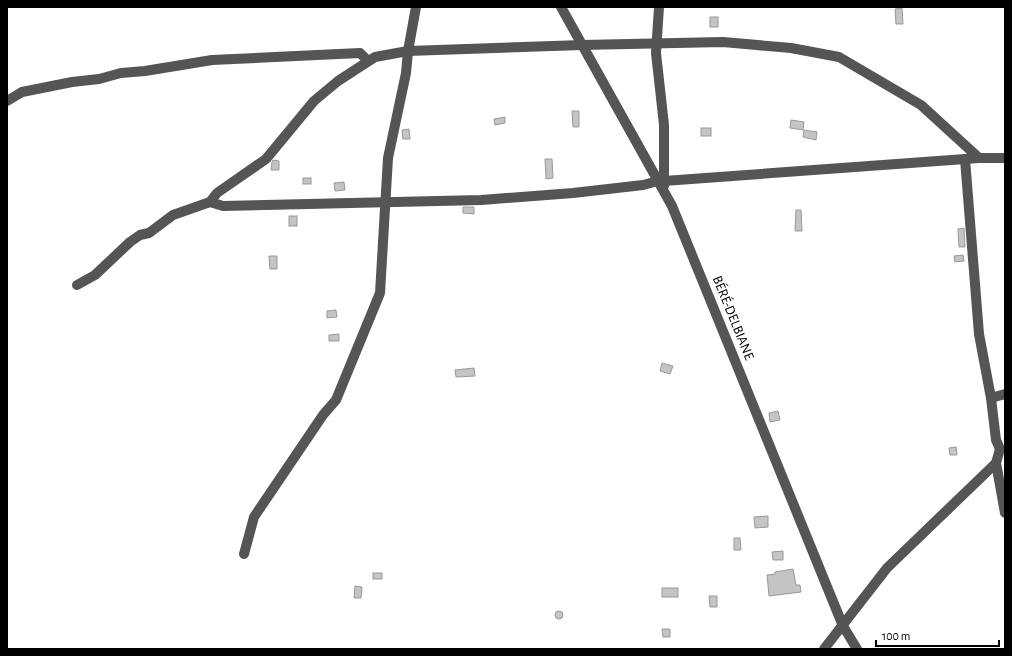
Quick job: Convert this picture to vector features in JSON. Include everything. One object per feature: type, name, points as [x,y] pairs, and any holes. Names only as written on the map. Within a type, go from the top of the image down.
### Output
[{"type":"street","points":[[244,554],[254,517],[324,415],[336,400],[380,293],[388,158],[406,73],[408,51],[416,7]]},
{"type":"street","points":[[561,7],[661,181]]},
{"type":"street","points":[[658,7],[656,53],[664,125],[661,181]]},
{"type":"street","points":[[77,285],[95,275],[130,242],[140,235],[149,233],[173,215],[210,202],[217,193],[266,159],[314,101],[338,81],[375,57],[408,51],[582,44],[723,42],[791,48],[839,57],[921,105],[979,158]]},
{"type":"street","points":[[7,101],[22,92],[72,82],[99,79],[121,73],[145,71],[212,60],[360,53],[368,61]]},
{"type":"street","points":[[210,202],[223,206],[482,200],[573,193],[643,185],[661,181],[979,158],[1005,158]]},
{"type":"street","points":[[824,649],[887,568],[996,463],[1002,447],[996,440],[991,398],[978,320],[965,159]]},
{"type":"street","name":"BÉRÉ-DELBIANE","points":[[661,181],[664,192],[672,206],[843,626],[857,649]]},
{"type":"street","points":[[991,398],[1005,394]]},
{"type":"street","points":[[996,463],[1005,513]]},
{"type":"building","points":[[902,8],[903,24],[896,24],[895,9]]},
{"type":"building","points":[[710,17],[718,17],[718,27],[710,27]]},
{"type":"building","points":[[572,111],[579,111],[579,127],[573,127]]},
{"type":"building","points":[[505,117],[505,123],[495,125],[494,119]]},
{"type":"building","points":[[791,120],[804,122],[803,130],[790,128]]},
{"type":"building","points":[[701,128],[711,128],[711,136],[701,136]]},
{"type":"building","points":[[409,129],[410,139],[403,139],[402,130]]},
{"type":"building","points":[[804,130],[817,132],[816,140],[803,137]]},
{"type":"building","points":[[545,159],[552,159],[553,178],[546,179]]},
{"type":"building","points":[[273,160],[279,161],[279,170],[271,170]]},
{"type":"building","points":[[303,178],[311,178],[311,184],[303,184]]},
{"type":"building","points":[[344,182],[345,190],[335,191],[334,183]]},
{"type":"building","points":[[463,207],[474,207],[474,214],[463,213]]},
{"type":"building","points":[[796,210],[801,210],[802,231],[795,231]]},
{"type":"building","points":[[289,216],[297,216],[297,226],[289,226]]},
{"type":"building","points":[[964,228],[965,247],[959,247],[958,229]]},
{"type":"building","points":[[963,255],[964,261],[955,262],[954,256]]},
{"type":"building","points":[[269,256],[277,256],[277,269],[270,269]]},
{"type":"building","points":[[336,310],[337,317],[327,318],[327,311]]},
{"type":"building","points":[[339,334],[339,341],[329,341],[329,335]]},
{"type":"building","points":[[662,363],[673,366],[670,374],[660,371]]},
{"type":"building","points":[[474,368],[475,376],[456,377],[455,370]]},
{"type":"building","points":[[778,411],[780,420],[770,422],[769,413]]},
{"type":"building","points":[[956,447],[957,455],[950,455],[949,448]]},
{"type":"building","points":[[768,516],[768,527],[755,528],[754,517]]},
{"type":"building","points":[[734,538],[740,538],[741,550],[734,550]]},
{"type":"building","points":[[783,551],[783,560],[773,560],[772,552]]},
{"type":"building","points":[[793,569],[796,585],[800,585],[801,592],[769,596],[767,575]]},
{"type":"building","points":[[373,573],[382,573],[382,579],[373,579]]},
{"type":"building","points":[[355,586],[362,587],[361,598],[354,598]]},
{"type":"building","points":[[662,588],[678,588],[678,597],[662,597]]},
{"type":"building","points":[[709,596],[717,596],[717,607],[710,607]]},
{"type":"building","points":[[557,611],[561,611],[563,615],[561,619],[557,619],[555,617],[555,613]]},
{"type":"building","points":[[662,629],[670,629],[670,637],[663,637]]}]
